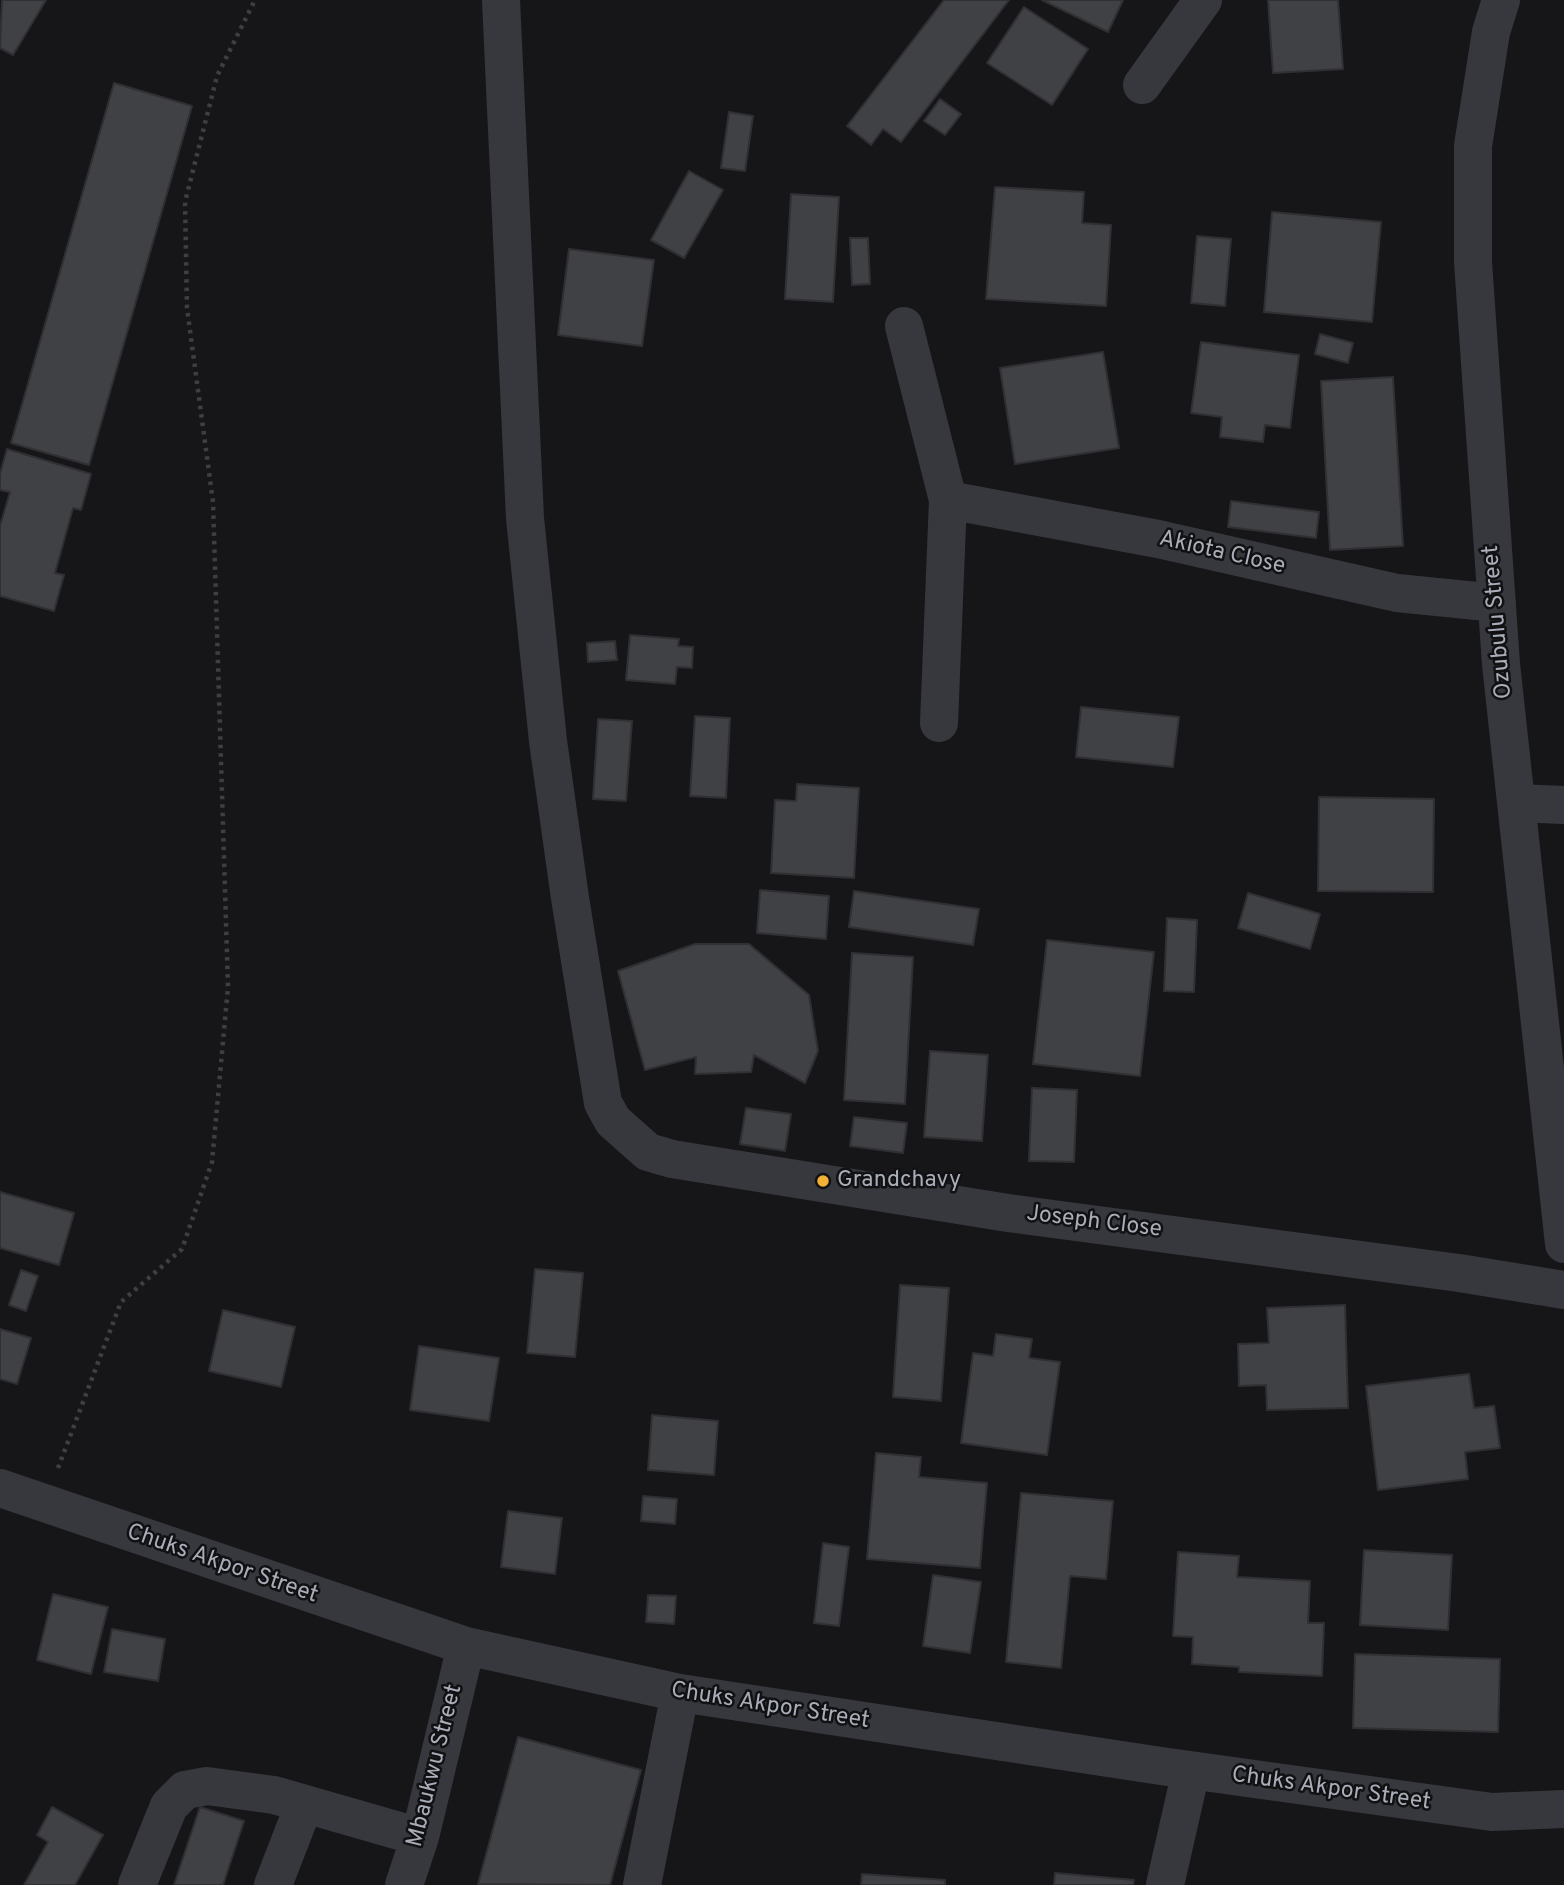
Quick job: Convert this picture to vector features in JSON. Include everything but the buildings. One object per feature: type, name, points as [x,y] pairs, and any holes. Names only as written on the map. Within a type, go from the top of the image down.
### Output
[{"type":"street","name":"Joseph Close","points":[[501,0],[525,518],[548,741],[603,1102],[612,1121],[648,1152],[672,1159],[1008,1213],[1366,1260],[1564,1290]]},
{"type":"street","points":[[1142,85],[1203,0]]},
{"type":"street","name":"Ozubulu Street","points":[[1501,0],[1491,33],[1473,146],[1473,262],[1497,603],[1516,803],[1555,1095],[1564,1244]]},
{"type":"street","points":[[904,326],[948,500],[939,723]]},
{"type":"street","name":"Akiota Close","points":[[948,500],[1158,539],[1397,593],[1497,603]]},
{"type":"street","points":[[1516,803],[1564,804]]},
{"type":"street","name":"Chuks Akpor Street","points":[[0,1488],[466,1646],[680,1693],[1191,1771],[1492,1812],[1564,1809]]},
{"type":"street","name":"Mbaukwu Street","points":[[404,1885],[420,1837],[466,1646]]},
{"type":"street","points":[[642,1885],[680,1693]]},
{"type":"street","points":[[1165,1885],[1191,1771]]},
{"type":"street","points":[[137,1885],[169,1806],[185,1790],[207,1786],[274,1795],[420,1837]]},
{"type":"street","points":[[274,1885],[304,1805]]},
{"type":"path","points":[[45,1504],[121,1302],[182,1249],[212,1162],[227,973],[213,502],[187,308],[185,202],[217,76],[255,0]]},
{"type":"place","name":"Grandchavy","points":[[823,1181]]}]
